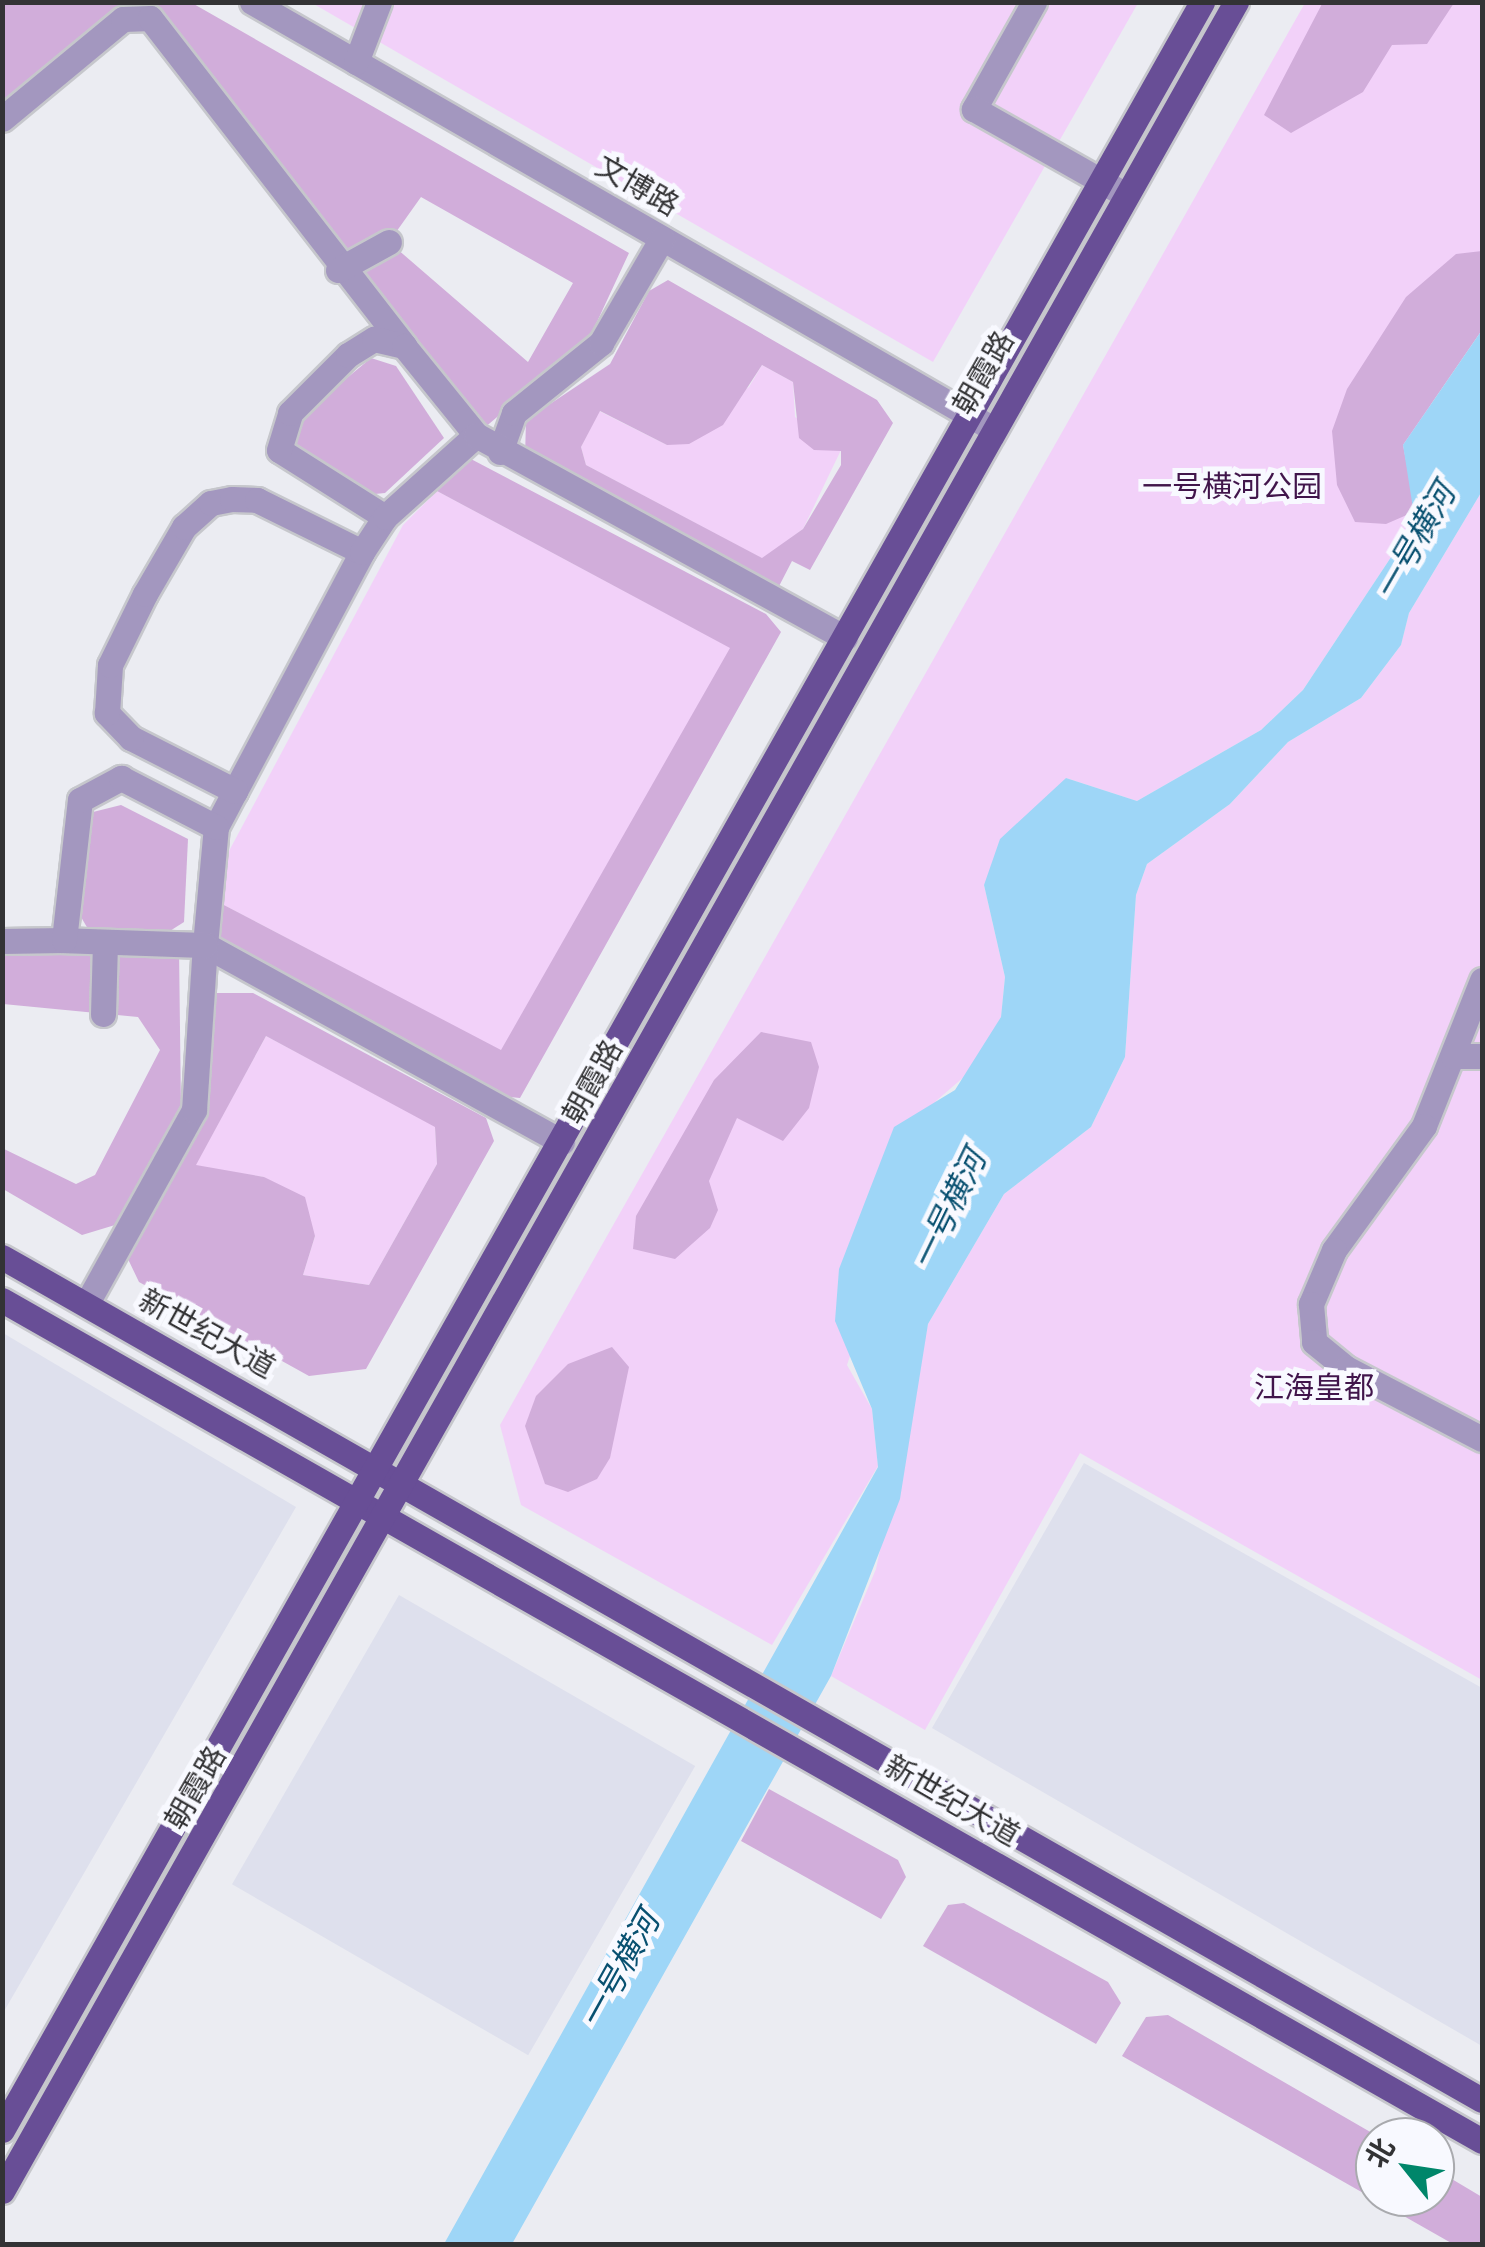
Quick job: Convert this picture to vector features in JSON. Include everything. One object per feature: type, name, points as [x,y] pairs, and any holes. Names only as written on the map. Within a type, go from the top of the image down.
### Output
[{"type":"main road","name":"朝霞路","points":[[2,2191],[408,1484],[1202,2]]},
{"type":"main road","name":"朝霞路","points":[[2,2130],[380,1468],[845,638],[1124,194],[1236,2]]},
{"type":"main road","name":"新世纪大道","points":[[2,1258],[380,1468],[738,1678],[1482,2100]]},
{"type":"main road","points":[[2,1300],[361,1500]]},
{"type":"main road","name":"新世纪大道","points":[[361,1500],[1482,2141]]},
{"type":"street","name":"文博路","points":[[252,2],[980,421]]},
{"type":"street","points":[[356,62],[379,2]]},
{"type":"street","points":[[1034,2],[974,109],[1124,194]]},
{"type":"street","points":[[2,119],[123,19],[150,18],[338,270],[476,435],[500,452],[845,638]]},
{"type":"street","points":[[500,452],[514,414],[600,343],[662,238]]},
{"type":"street","points":[[338,270],[388,242]]},
{"type":"street","points":[[385,517],[279,450],[280,440],[290,413],[348,356],[374,340],[404,346]]},
{"type":"street","points":[[87,1303],[194,1110],[216,827],[362,552],[385,517],[476,435]]},
{"type":"street","points":[[235,791],[131,738],[107,713],[110,665],[144,594],[184,528],[210,504],[232,499],[257,500],[362,552]]},
{"type":"street","points":[[64,940],[80,800],[90,790],[121,778],[216,827]]},
{"type":"street","points":[[2,941],[205,945],[562,1142]]},
{"type":"street","points":[[103,1014],[105,942]]},
{"type":"street","points":[[1482,980],[1424,1126],[1334,1250],[1312,1323],[1314,1342],[1346,1368],[1482,1440]]},
{"type":"street","points":[[1452,1056],[1482,1056]]},
{"type":"shaded area","points":[[1323,2],[1454,3],[1427,44],[1392,45],[1363,92],[1291,133],[1264,115]]},
{"type":"shaded area","points":[[3,3],[192,3],[629,253],[589,339],[476,435],[168,32],[123,19],[3,119]],"holes":[[[421,197],[573,283],[528,362],[389,242]]]},
{"type":"shaded area","points":[[1482,251],[1482,330],[1403,445],[1416,511],[1386,524],[1355,522],[1337,485],[1332,431],[1347,389],[1406,297],[1456,254]]},
{"type":"shaded area","points":[[668,280],[877,400],[893,423],[810,570],[792,561],[776,592],[525,457],[526,420],[610,364],[649,291]],"holes":[[[762,365],[793,382],[799,438],[814,450],[841,451],[841,465],[803,529],[762,558],[586,465],[581,447],[600,411],[667,445],[689,444],[723,425]]]},
{"type":"shaded area","points":[[371,358],[396,366],[444,438],[385,493],[365,495],[293,451],[293,442],[306,412]]},
{"type":"shaded area","points":[[469,458],[766,614],[781,632],[520,1098],[500,1096],[217,943],[222,904],[501,1050],[730,648],[437,491]]},
{"type":"shaded area","points":[[121,805],[188,839],[184,922],[162,936],[88,929],[74,905],[85,814]]},
{"type":"shaded area","points":[[3,940],[179,947],[181,1110],[115,1225],[82,1235],[3,1189],[2,1148],[76,1184],[95,1175],[160,1050],[138,1017],[3,1004]]},
{"type":"shaded area","points":[[213,993],[253,993],[486,1118],[494,1141],[366,1369],[309,1376],[139,1282],[127,1257],[205,1115]],"holes":[[[266,1036],[435,1127],[437,1164],[369,1285],[303,1275],[315,1236],[305,1197],[264,1177],[196,1165]]]},
{"type":"shaded area","points":[[761,1032],[811,1042],[819,1067],[809,1108],[783,1141],[737,1118],[709,1181],[718,1210],[710,1228],[675,1259],[633,1249],[636,1216],[714,1080]]},
{"type":"shaded area","points":[[3,1333],[296,1507],[3,2013]]},
{"type":"shaded area","points":[[612,1347],[629,1367],[610,1458],[597,1479],[568,1492],[545,1484],[525,1426],[536,1396],[568,1364]]},
{"type":"shaded area","points":[[1084,1463],[1482,1688],[1482,2046],[932,1728]]},
{"type":"shaded area","points":[[399,1595],[695,1766],[528,2055],[232,1884]]},
{"type":"shaded area","points":[[769,1789],[898,1860],[906,1877],[881,1919],[741,1841]]},
{"type":"shaded area","points":[[964,1903],[1108,1982],[1121,2003],[1096,2044],[923,1946],[948,1905]]},
{"type":"shaded area","points":[[1168,2015],[1355,2123],[1355,2188],[1122,2056],[1146,2017]]},
{"type":"shaded area","points":[[1455,2181],[1482,2197],[1482,2244],[1453,2244],[1405,2217],[1455,2217]]},
{"type":"green space","points":[[312,3],[1138,3],[933,362]]},
{"type":"green space","name":"一号横河公园","points":[[1305,3],[1482,3],[1482,330],[1431,397],[1415,521],[1303,690],[1261,730],[1137,801],[1066,778],[984,885],[1005,977],[1001,1017],[972,1070],[936,1101],[847,1365],[872,1409],[878,1466],[772,1645],[521,1505],[500,1425]]},
{"type":"green space","points":[[762,365],[793,382],[795,417],[841,450],[803,529],[763,559],[586,465],[581,447],[599,411],[667,445],[749,387]]},
{"type":"green space","points":[[437,491],[731,648],[501,1051],[222,904],[229,851],[403,525]]},
{"type":"green space","name":"江海皇都","points":[[1482,491],[1482,1680],[1080,1453],[925,1730],[831,1676],[876,1569],[928,1324],[1004,1194],[1091,1127],[1125,1057],[1136,895],[1147,864],[1230,804],[1288,742],[1361,698],[1401,645],[1409,613]]},
{"type":"green space","points":[[266,1036],[435,1126],[437,1164],[369,1285],[303,1275],[315,1236],[264,1177],[195,1166]]},
{"type":"water","name":"一号横河","points":[[1482,330],[1482,491],[1409,613],[1401,645],[1361,698],[1288,742],[1230,804],[1147,864],[1136,895],[1125,1057],[1091,1127],[1004,1194],[928,1324],[900,1499],[831,1676],[512,2244],[444,2244],[878,1467],[872,1409],[835,1321],[839,1269],[894,1127],[955,1090],[1001,1017],[1005,977],[984,885],[1000,839],[1066,778],[1137,801],[1261,730],[1303,690],[1415,521],[1403,445]]}]
